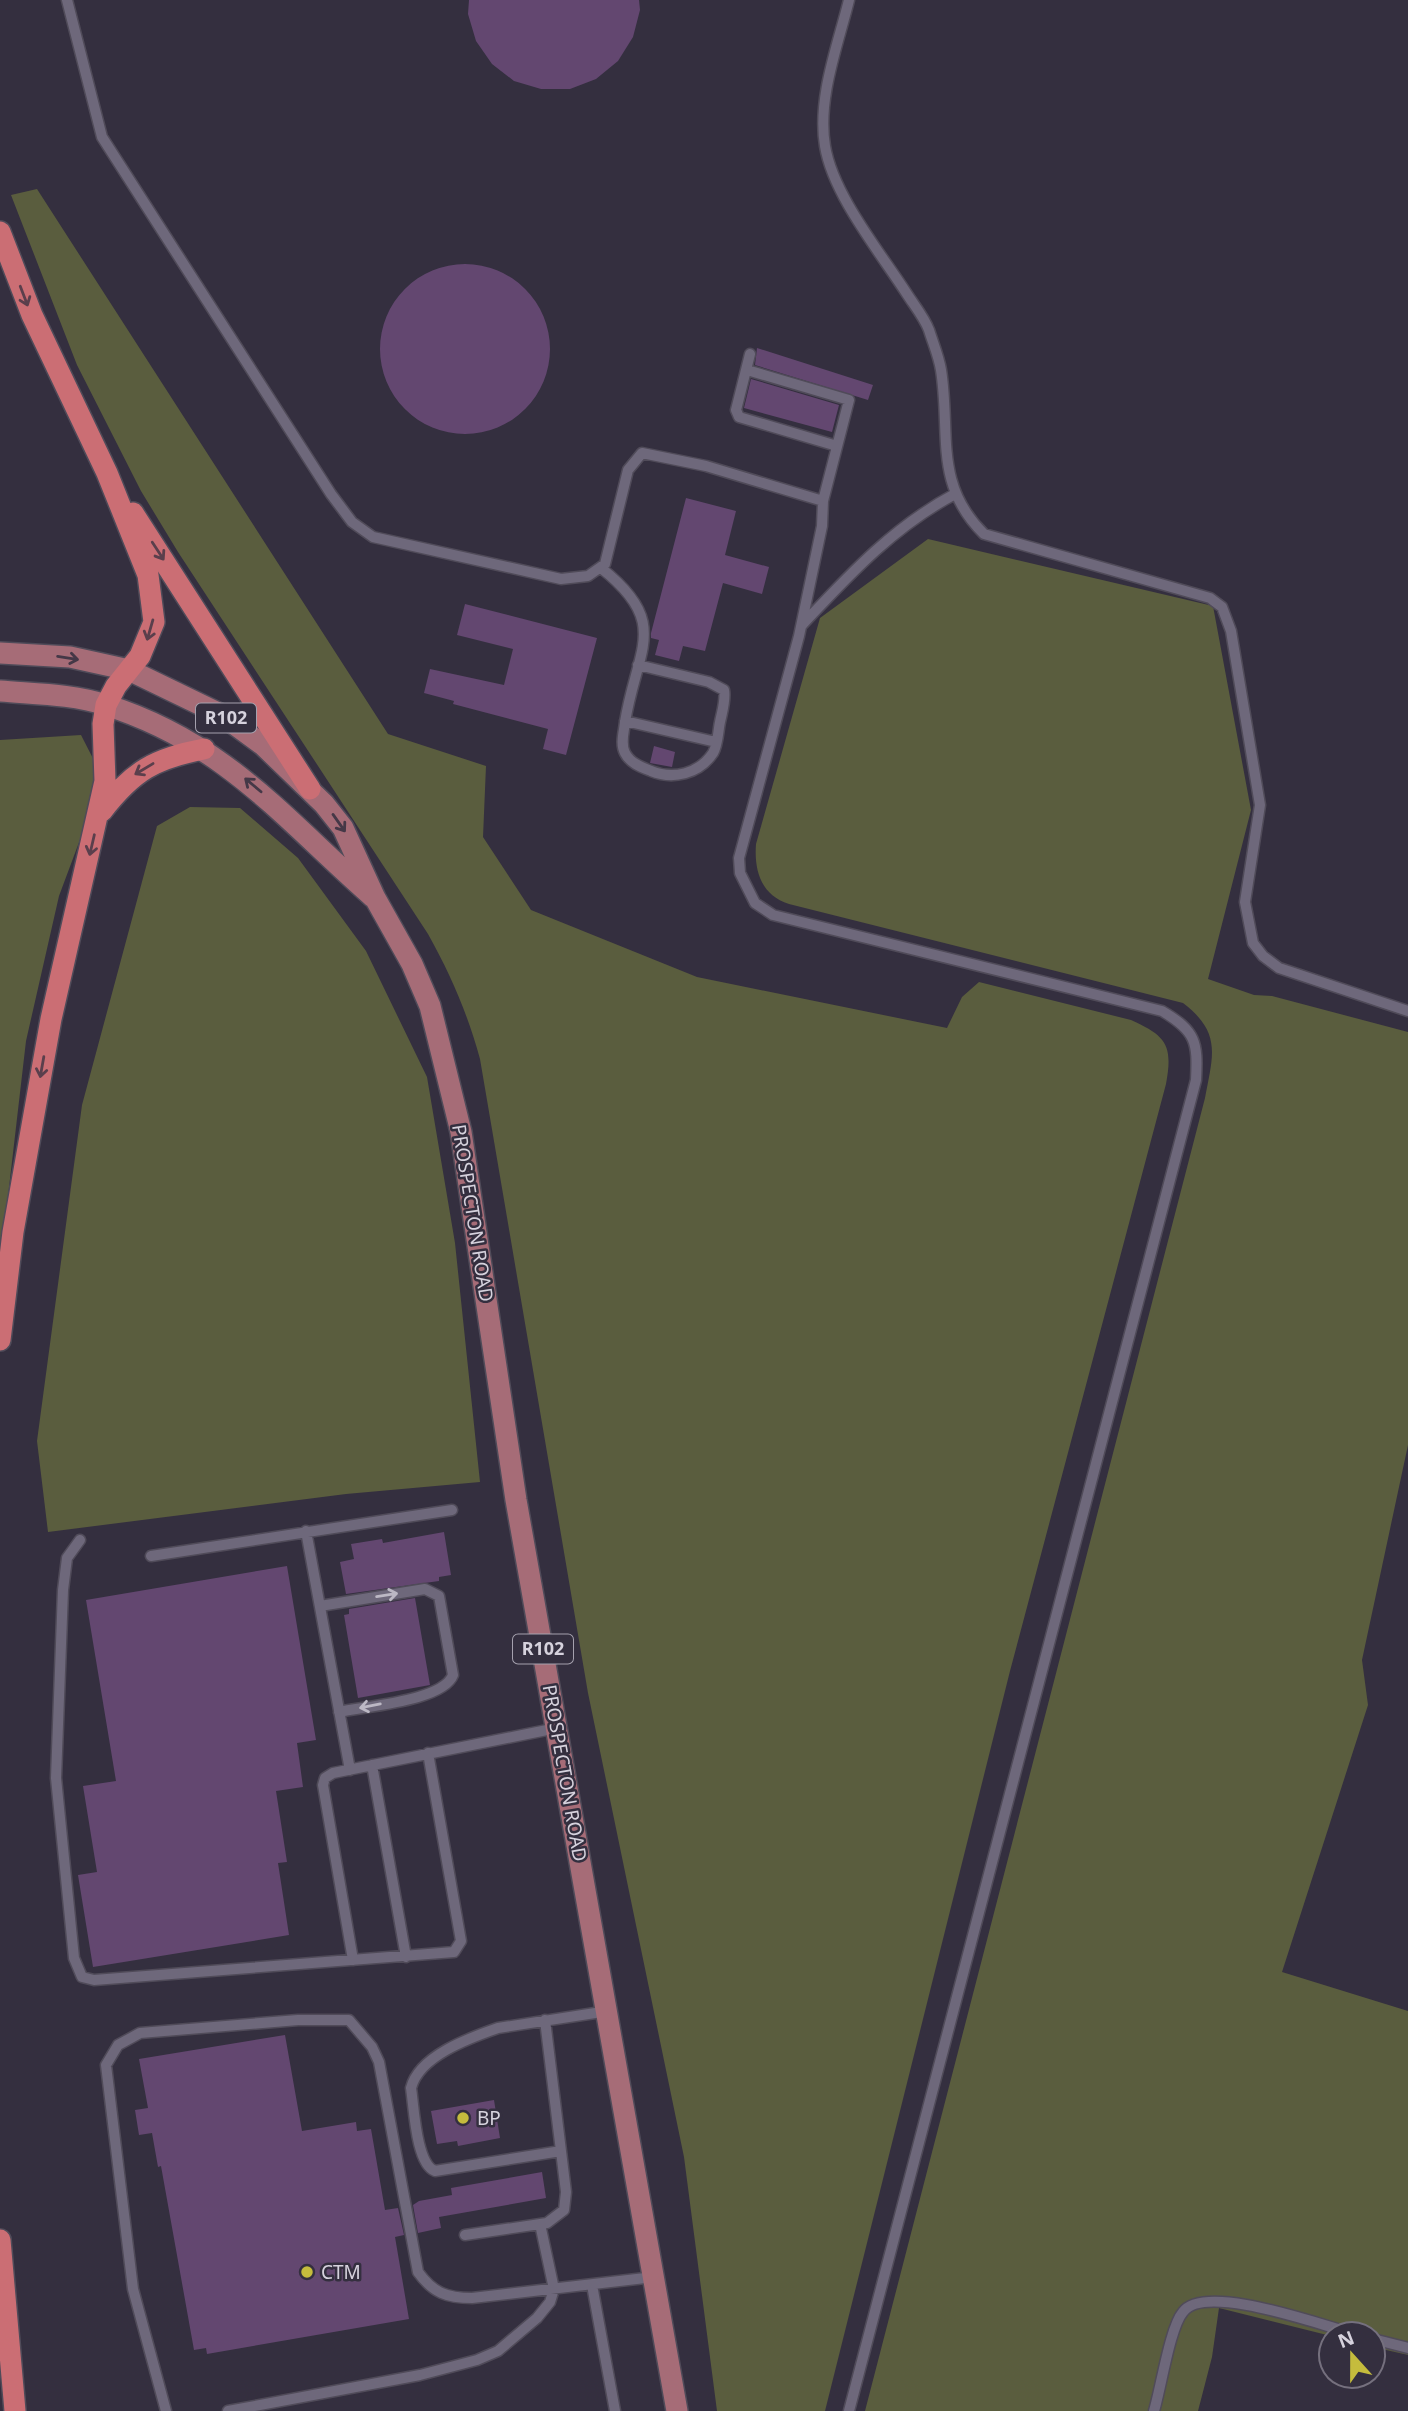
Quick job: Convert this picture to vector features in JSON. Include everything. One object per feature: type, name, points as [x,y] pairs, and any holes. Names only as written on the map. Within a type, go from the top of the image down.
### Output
[{"type":"highway","points":[[0,232],[32,315],[107,473],[148,575],[154,622],[149,638],[106,705],[103,724],[105,780],[51,1019],[13,1232],[0,1340]]},
{"type":"highway","points":[[107,473],[310,789]]},
{"type":"highway","points":[[99,814],[123,783],[138,772],[177,754],[204,749]]},
{"type":"highway","points":[[0,2240],[15,2411]]},
{"type":"main road","name":"PROSPECTON ROAD","points":[[0,653],[70,657],[129,670],[222,715],[263,745],[310,789],[343,828],[375,898],[412,964],[430,1006],[447,1064],[461,1132],[516,1500],[677,2411]]},
{"type":"main road","name":"PROSPECTON ROAD","points":[[0,691],[106,705],[204,749],[275,804],[375,898]]},
{"type":"lane","points":[[67,0],[102,136],[331,495],[352,522],[373,537],[561,579],[588,576],[601,568],[610,555],[628,470],[642,453],[706,466],[823,501]]},
{"type":"lane","points":[[849,0],[831,71],[824,117],[825,146],[845,196],[927,325],[941,370],[948,466],[955,494],[966,516],[984,534],[1210,598],[1222,607],[1231,631],[1260,805],[1245,902],[1253,943],[1263,957],[1279,968],[1408,1011]]},
{"type":"lane","points":[[750,354],[736,410],[739,417],[837,446]]},
{"type":"lane","points":[[747,370],[849,400],[823,501],[822,526],[801,626],[739,858],[740,873],[755,903],[773,915],[837,932],[1162,1011],[1182,1022],[1193,1035],[1197,1062],[1196,1080],[849,2411]]},
{"type":"lane","points":[[801,626],[875,548],[921,512],[955,494]]},
{"type":"lane","points":[[601,568],[623,586],[640,610],[645,627],[625,721],[622,744],[625,755],[640,767],[656,773],[672,775],[692,771],[714,751],[724,690],[709,682],[638,664]]},
{"type":"lane","points":[[625,721],[716,742]]},
{"type":"lane","points":[[150,1556],[452,1510]]},
{"type":"lane","points":[[306,1531],[350,1770]]},
{"type":"lane","points":[[80,1540],[67,1558],[63,1590],[56,1778],[64,1879],[77,1970],[82,1977],[94,1980],[446,1955],[459,1948],[461,1941],[428,1753]]},
{"type":"lane","points":[[320,1606],[425,1589],[439,1596],[453,1675],[450,1683],[433,1693],[339,1712]]},
{"type":"lane","points":[[353,1960],[323,1785],[329,1775],[557,1728]]},
{"type":"lane","points":[[372,1765],[406,1957]]},
{"type":"lane","points":[[561,2151],[435,2171],[429,2169],[422,2156],[411,2088],[417,2072],[470,2038],[498,2028],[608,2011]]},
{"type":"lane","points":[[166,2411],[133,2289],[107,2065],[118,2045],[140,2033],[298,2020],[349,2020],[372,2047],[379,2062],[418,2272],[424,2281],[443,2295],[456,2298],[654,2277]]},
{"type":"lane","points":[[465,2235],[540,2224],[557,2218],[564,2210],[566,2192],[545,2021]]},
{"type":"lane","points":[[228,2411],[421,2375],[477,2360],[498,2351],[547,2308],[554,2289],[540,2224]]},
{"type":"lane","points":[[592,2285],[615,2411]]},
{"type":"lane","points":[[1154,2411],[1177,2321],[1192,2304],[1201,2301],[1225,2302],[1317,2323]]},
{"type":"lane","points":[[1387,2343],[1408,2348]]},
{"type":"green space","points":[[37,189],[388,734],[486,766],[483,837],[531,910],[697,977],[947,1028],[962,997],[979,982],[1131,1020],[1153,1031],[1165,1044],[1169,1060],[1166,1084],[1010,1671],[825,2411],[717,2411],[684,2157],[588,1693],[480,1059],[470,1027],[428,934],[178,552],[141,491],[77,365],[11,195]]},
{"type":"green space","points":[[928,539],[1213,606],[1251,810],[1208,979],[1254,995],[1272,996],[1408,1032],[1408,1445],[1362,1660],[1368,1705],[1282,1972],[1408,2011],[1408,2355],[1387,2350],[1387,2320],[1317,2320],[1317,2332],[1219,2308],[1212,2357],[1198,2411],[865,2411],[1205,1098],[1212,1046],[1204,1024],[1183,1003],[789,904],[772,895],[761,881],[758,872],[756,844],[820,618]]},
{"type":"green space","points":[[81,735],[103,778],[59,896],[26,1041],[0,1265],[0,740]]},
{"type":"green space","points":[[190,807],[240,808],[298,858],[366,951],[427,1077],[455,1243],[480,1482],[346,1494],[48,1532],[37,1441],[82,1105],[157,826]]},
{"type":"building","points":[[469,0],[639,0],[640,10],[633,37],[618,61],[596,79],[570,89],[541,89],[514,81],[492,64],[476,41],[468,14]]},
{"type":"building","points":[[465,264],[497,271],[512,278],[525,289],[536,302],[543,317],[550,349],[543,381],[536,396],[525,409],[512,420],[497,427],[465,434],[433,427],[418,420],[405,409],[394,396],[387,381],[380,349],[387,317],[394,302],[405,289],[418,278],[433,271]]},
{"type":"building","points":[[757,348],[873,385],[868,400],[755,365]]},
{"type":"building","points":[[751,379],[839,405],[832,432],[744,408]]},
{"type":"building","points":[[686,498],[736,511],[725,555],[769,567],[762,594],[723,583],[705,651],[683,646],[679,661],[655,655],[659,640],[651,638],[651,633]]},
{"type":"building","points":[[465,604],[597,638],[566,755],[543,749],[548,729],[453,704],[454,701],[424,693],[430,669],[504,685],[513,649],[457,635]]},
{"type":"building","points":[[654,746],[675,752],[672,767],[650,763]]},
{"type":"building","points":[[444,1532],[451,1575],[439,1577],[439,1581],[346,1594],[340,1562],[354,1559],[351,1544],[382,1539],[383,1543]]},
{"type":"building","points":[[287,1566],[316,1740],[297,1743],[303,1787],[276,1791],[287,1862],[278,1863],[289,1935],[93,1967],[78,1875],[97,1872],[83,1786],[116,1781],[86,1600]]},
{"type":"building","points":[[415,1598],[430,1685],[358,1698],[344,1615],[349,1614],[349,1609]]},
{"type":"building","points":[[285,2035],[302,2131],[356,2122],[357,2131],[371,2129],[385,2210],[398,2208],[404,2235],[395,2237],[409,2319],[207,2354],[206,2348],[194,2350],[161,2166],[158,2167],[152,2133],[139,2135],[135,2110],[148,2108],[139,2059]]},
{"type":"building","points":[[494,2100],[500,2138],[458,2146],[457,2141],[437,2144],[431,2111]]},
{"type":"building","points":[[542,2172],[546,2198],[439,2217],[441,2228],[418,2233],[413,2205],[419,2201],[452,2195],[451,2188]]},
{"type":"place","name":"BP","points":[[463,2118]]},
{"type":"place","name":"CTM","points":[[307,2272]]}]
